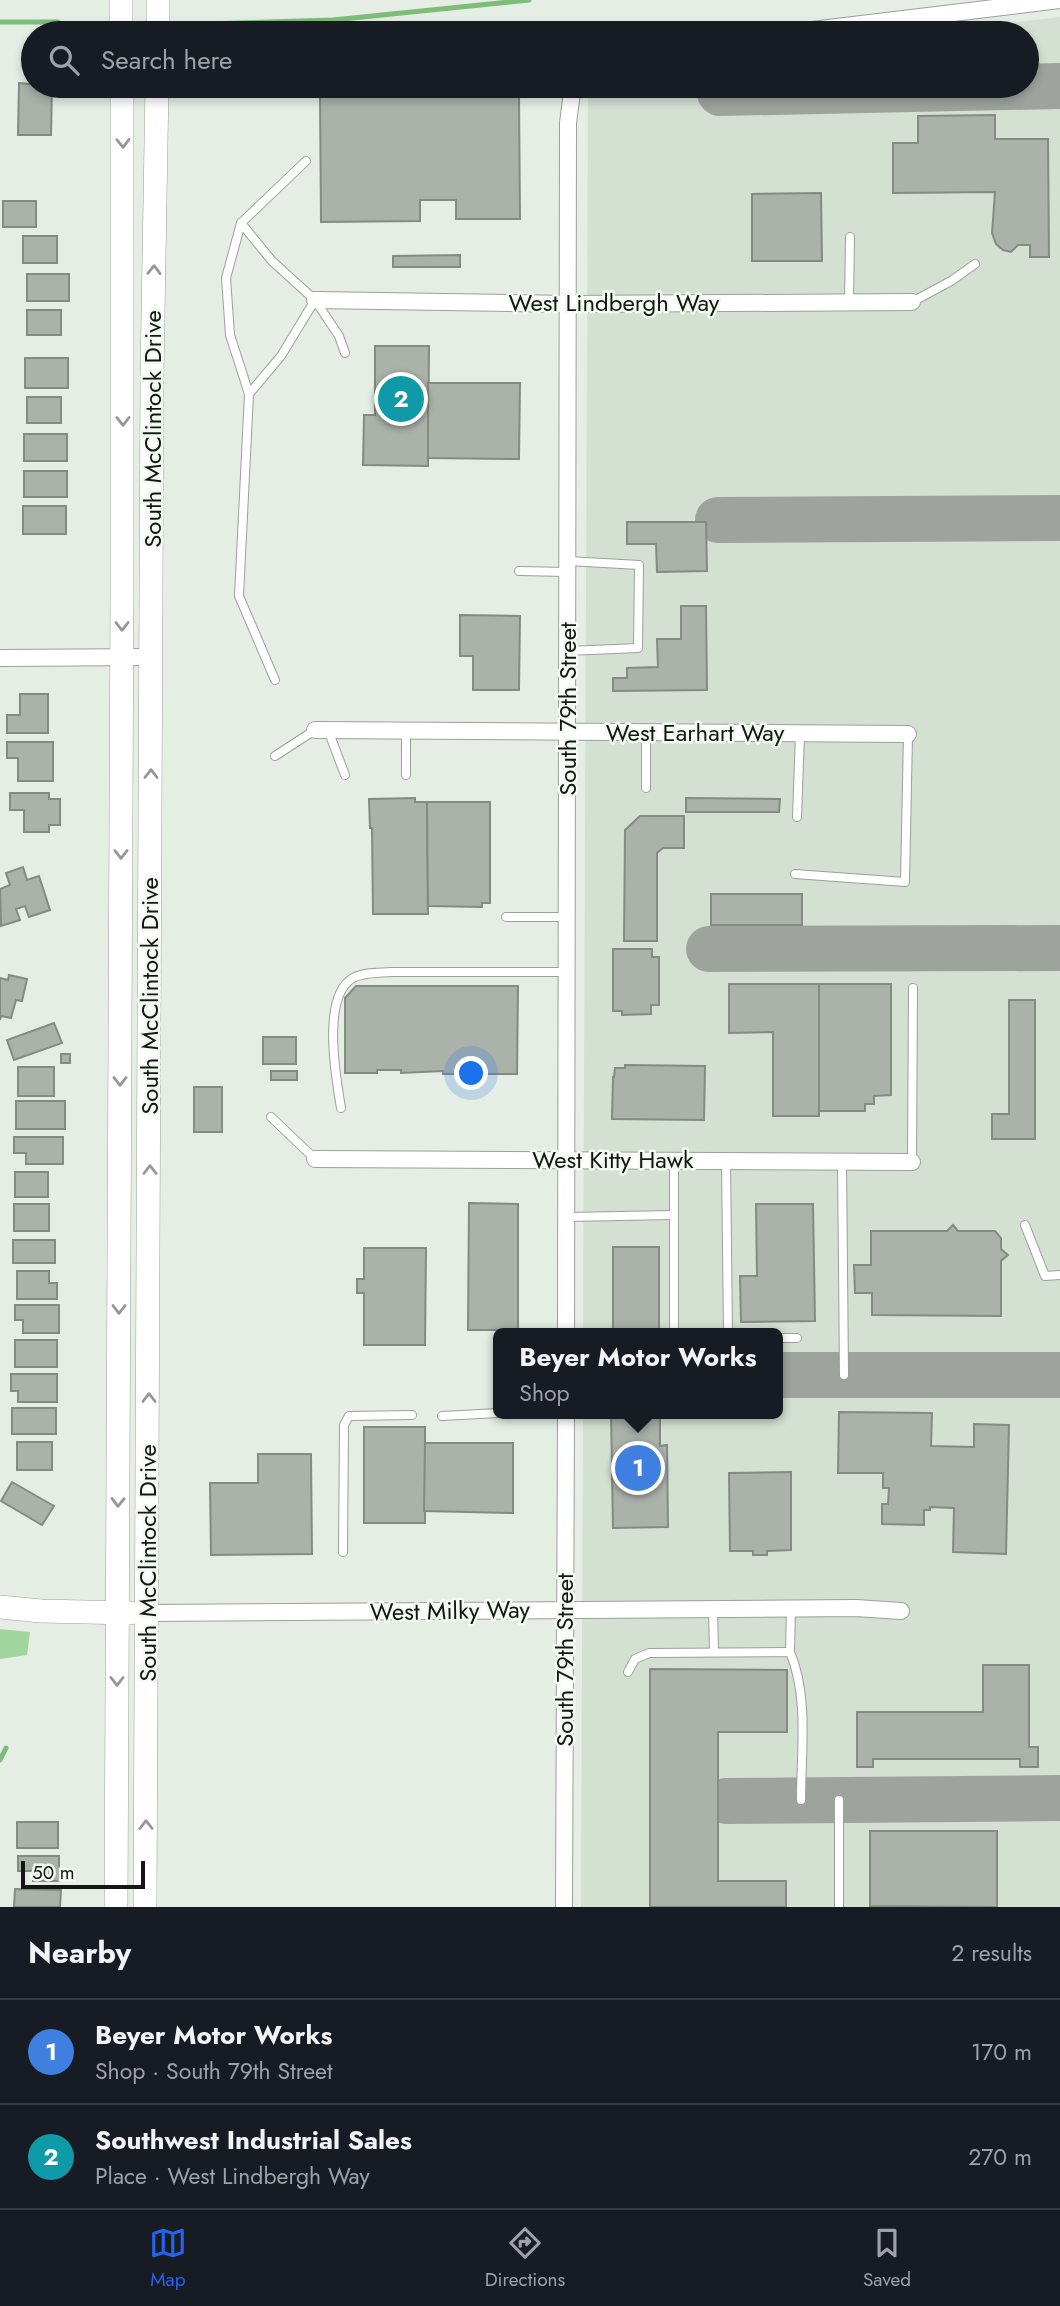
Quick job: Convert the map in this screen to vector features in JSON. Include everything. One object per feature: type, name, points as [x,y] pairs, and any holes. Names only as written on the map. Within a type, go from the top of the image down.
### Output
[{"type":"main road","points":[[121,0],[121,21]]},
{"type":"main road","points":[[158,0],[158,21]]},
{"type":"main road","name":"South McClintock Drive","points":[[116,1907],[122,98]]},
{"type":"main road","name":"South McClintock Drive","points":[[145,1907],[152,373],[157,98]]},
{"type":"main road","name":"West Milky Way","points":[[0,1607],[147,1613]]},
{"type":"street","points":[[886,21],[1060,0]]},
{"type":"street","name":"South 79th Street","points":[[566,1328],[568,123],[571,98]]},
{"type":"street","name":"West Lindbergh Way","points":[[315,300],[569,304],[912,302]]},
{"type":"street","points":[[0,658],[152,657]]},
{"type":"street","name":"West Earhart Way","points":[[321,730],[908,734]]},
{"type":"street","name":"West Kitty Hawk","points":[[315,1159],[912,1162]]},
{"type":"street","name":"South 79th Street","points":[[564,1907],[566,1419]]},
{"type":"street","name":"West Milky Way","points":[[147,1613],[792,1608],[901,1611]]},
{"type":"lane","points":[[275,680],[239,596],[249,394],[230,335],[226,278],[241,223],[306,161]]},
{"type":"lane","points":[[241,223],[272,261],[315,300],[339,336],[345,353]]},
{"type":"lane","points":[[849,302],[850,237]]},
{"type":"lane","points":[[912,302],[951,281],[975,264]]},
{"type":"lane","points":[[249,394],[281,356],[315,300]]},
{"type":"lane","points":[[519,571],[568,566],[639,565],[638,648],[568,651]]},
{"type":"lane","points":[[275,756],[321,730],[345,775]]},
{"type":"lane","points":[[406,731],[406,775]]},
{"type":"lane","points":[[646,733],[646,788]]},
{"type":"lane","points":[[797,817],[800,734]]},
{"type":"lane","points":[[795,874],[905,883],[908,734]]},
{"type":"lane","points":[[506,917],[567,917]]},
{"type":"lane","points":[[341,1108],[335,1072],[334,1014],[337,997],[353,978],[391,972],[567,972]]},
{"type":"lane","points":[[912,1162],[913,988]]},
{"type":"lane","points":[[271,1117],[315,1159]]},
{"type":"lane","points":[[674,1161],[674,1328]]},
{"type":"lane","points":[[726,1161],[728,1328]]},
{"type":"lane","points":[[842,1162],[844,1375]]},
{"type":"lane","points":[[566,1217],[674,1215]]},
{"type":"lane","points":[[1025,1225],[1045,1276],[1060,1275]]},
{"type":"lane","points":[[783,1338],[797,1338]]},
{"type":"lane","points":[[442,1416],[493,1413]]},
{"type":"lane","points":[[344,1552],[344,1425],[349,1416],[412,1415]]},
{"type":"lane","points":[[792,1608],[790,1651],[797,1667],[802,1713],[801,1800]]},
{"type":"lane","points":[[713,1609],[714,1652]]},
{"type":"lane","points":[[628,1672],[635,1659],[649,1653],[790,1651]]},
{"type":"lane","points":[[839,1800],[839,1907]]},
{"type":"shaded area","points":[[1060,17],[1060,1907],[581,1907],[583,1419],[783,1419],[783,1328],[583,1328],[588,98],[1039,98],[1039,21],[1026,21]]},
{"type":"green space","points":[[0,1629],[30,1632],[27,1655],[0,1659]]},
{"type":"building","points":[[19,83],[21,98],[52,98],[51,135],[18,135]]},
{"type":"building","points":[[320,98],[519,98],[520,219],[456,219],[456,200],[420,200],[420,221],[321,222]]},
{"type":"building","points":[[995,115],[995,139],[1048,139],[1049,257],[1030,257],[1030,245],[1018,245],[1011,252],[996,244],[992,233],[995,192],[893,193],[893,143],[918,143],[918,116]]},
{"type":"building","points":[[821,193],[822,261],[752,261],[752,194]]},
{"type":"building","points":[[3,201],[36,201],[36,227],[3,227]]},
{"type":"building","points":[[23,236],[57,236],[57,263],[23,263]]},
{"type":"building","points":[[460,255],[460,267],[393,267],[393,256]]},
{"type":"building","points":[[27,274],[69,274],[69,301],[27,301]]},
{"type":"building","points":[[27,310],[61,310],[61,335],[27,335]]},
{"type":"building","points":[[375,346],[429,346],[428,466],[363,465],[364,415],[375,415]]},
{"type":"building","points":[[25,358],[68,358],[68,388],[25,388]]},
{"type":"building","points":[[428,383],[520,383],[519,459],[428,458]]},
{"type":"building","points":[[27,397],[61,397],[61,423],[27,423]]},
{"type":"building","points":[[24,434],[67,434],[67,461],[24,461]]},
{"type":"building","points":[[24,471],[67,471],[67,497],[24,497]]},
{"type":"building","points":[[23,506],[66,506],[66,534],[23,534]]},
{"type":"building","points":[[627,522],[706,522],[707,571],[657,572],[656,544],[627,544]]},
{"type":"building","points":[[681,606],[706,606],[707,690],[613,691],[613,678],[627,678],[627,668],[658,667],[657,639],[681,639]]},
{"type":"building","points":[[460,615],[520,616],[519,690],[473,690],[473,656],[460,656]]},
{"type":"building","points":[[20,694],[48,694],[48,733],[7,733],[7,715],[20,715]]},
{"type":"building","points":[[7,742],[53,742],[53,781],[18,781],[18,758],[7,758]]},
{"type":"building","points":[[10,793],[49,793],[49,799],[60,799],[60,825],[49,825],[49,832],[24,832],[24,810],[10,810]]},
{"type":"building","points":[[415,798],[415,802],[427,802],[428,914],[373,914],[369,799]]},
{"type":"building","points":[[686,798],[780,799],[779,812],[686,812]]},
{"type":"building","points":[[427,802],[490,802],[490,903],[482,903],[482,907],[428,906]]},
{"type":"building","points":[[640,816],[684,816],[684,848],[663,848],[657,853],[657,941],[624,941],[625,830]]},
{"type":"building","points":[[23,867],[27,880],[39,876],[50,910],[29,917],[25,906],[16,909],[20,920],[1,926],[0,889],[10,885],[6,873]]},
{"type":"building","points":[[711,894],[802,894],[802,925],[711,925]]},
{"type":"building","points":[[613,949],[652,949],[652,957],[659,957],[659,1005],[651,1005],[651,1014],[622,1015],[622,1011],[613,1011]]},
{"type":"building","points":[[9,975],[27,979],[22,1001],[16,1000],[11,1018],[1,1016],[0,1020],[0,978],[8,980]]},
{"type":"building","points":[[729,984],[819,984],[819,1116],[773,1116],[773,1032],[729,1033]]},
{"type":"building","points":[[819,984],[891,984],[891,1095],[874,1096],[874,1104],[865,1104],[865,1111],[819,1111]]},
{"type":"building","points":[[356,986],[518,986],[517,1074],[486,1074],[486,1070],[461,1070],[461,1074],[443,1074],[443,1071],[401,1073],[401,1070],[345,1073],[345,998]]},
{"type":"building","points":[[1009,1000],[1035,1000],[1035,1139],[992,1139],[992,1114],[1009,1114]]},
{"type":"building","points":[[54,1023],[62,1043],[14,1060],[7,1040]]},
{"type":"building","points":[[263,1037],[296,1037],[296,1064],[263,1064]]},
{"type":"building","points":[[61,1054],[70,1054],[70,1063],[61,1063]]},
{"type":"building","points":[[625,1065],[705,1066],[704,1120],[612,1119],[615,1068],[625,1068]]},
{"type":"building","points":[[18,1067],[54,1067],[54,1096],[18,1096]]},
{"type":"building","points":[[271,1071],[297,1071],[297,1080],[271,1080]]},
{"type":"building","points":[[194,1087],[222,1087],[222,1132],[194,1132]]},
{"type":"building","points":[[16,1101],[65,1101],[65,1129],[16,1129]]},
{"type":"building","points":[[14,1137],[63,1137],[63,1164],[26,1164],[26,1153],[14,1153]]},
{"type":"building","points":[[15,1172],[48,1172],[48,1197],[15,1197]]},
{"type":"building","points":[[469,1203],[518,1204],[518,1328],[468,1330]]},
{"type":"building","points":[[14,1204],[49,1204],[49,1231],[14,1231]]},
{"type":"building","points":[[756,1204],[813,1204],[815,1321],[741,1322],[740,1276],[757,1276]]},
{"type":"building","points":[[953,1225],[958,1231],[995,1231],[1001,1238],[1001,1249],[1008,1255],[1001,1261],[1001,1316],[872,1315],[872,1293],[855,1293],[854,1265],[871,1265],[871,1231],[947,1231]]},
{"type":"building","points":[[13,1240],[55,1240],[55,1263],[13,1263]]},
{"type":"building","points":[[613,1247],[659,1247],[659,1328],[613,1328]]},
{"type":"building","points":[[364,1248],[426,1248],[425,1345],[364,1345],[364,1293],[357,1293],[357,1279],[364,1279]]},
{"type":"building","points":[[17,1271],[49,1271],[49,1283],[57,1283],[57,1299],[17,1299]]},
{"type":"building","points":[[15,1305],[59,1305],[59,1333],[23,1333],[23,1320],[15,1320]]},
{"type":"building","points":[[15,1340],[57,1340],[57,1367],[15,1367]]},
{"type":"building","points":[[11,1374],[57,1374],[57,1402],[18,1402],[18,1391],[11,1391]]},
{"type":"building","points":[[12,1408],[56,1408],[56,1434],[12,1434]]},
{"type":"building","points":[[839,1412],[932,1413],[931,1446],[974,1447],[974,1424],[1009,1425],[1006,1554],[953,1552],[954,1508],[930,1507],[930,1510],[924,1510],[924,1525],[882,1524],[882,1504],[888,1504],[889,1488],[883,1488],[883,1473],[838,1473]]},
{"type":"building","points":[[611,1419],[660,1419],[660,1446],[667,1445],[668,1527],[613,1528]]},
{"type":"building","points":[[364,1427],[425,1427],[425,1523],[364,1523]]},
{"type":"building","points":[[17,1442],[52,1442],[52,1470],[17,1470]]},
{"type":"building","points":[[425,1443],[513,1443],[513,1513],[424,1511]]},
{"type":"building","points":[[258,1454],[311,1454],[312,1554],[211,1555],[210,1483],[258,1483]]},
{"type":"building","points":[[791,1472],[791,1550],[767,1551],[767,1555],[753,1555],[753,1551],[730,1551],[729,1473]]},
{"type":"building","points":[[12,1482],[54,1506],[42,1525],[1,1501]]},
{"type":"building","points":[[983,1665],[1029,1665],[1029,1747],[1038,1747],[1038,1767],[1020,1767],[1020,1759],[873,1759],[873,1767],[857,1767],[857,1712],[983,1712]]},
{"type":"building","points":[[650,1669],[787,1670],[787,1732],[718,1732],[718,1881],[786,1881],[786,1907],[650,1907]]},
{"type":"building","points":[[17,1822],[58,1822],[58,1848],[17,1848]]},
{"type":"building","points":[[870,1831],[997,1831],[997,1907],[870,1906]]},
{"type":"building","points":[[18,1856],[59,1856],[59,1881],[33,1881],[33,1871],[18,1871]]},
{"type":"building","points":[[15,1889],[61,1890],[60,1907],[14,1907]]},
{"type":"waterway","points":[[301,21],[529,0]]},
{"type":"waterway","points":[[0,22],[21,22]]},
{"type":"waterway","points":[[0,1760],[6,1748]]},
{"type":"taxiway","points":[[1039,86],[1060,86]]},
{"type":"taxiway","points":[[718,520],[1060,518]]},
{"type":"taxiway","points":[[709,949],[1060,948]]},
{"type":"taxiway","points":[[783,1375],[1060,1375]]},
{"type":"taxiway","points":[[726,1801],[1060,1798]]},
{"type":"place","name":"Southwest Industrial Sales","points":[[401,399]]},
{"type":"place","name":"Beyer Motor Works","points":[[638,1468]]}]
